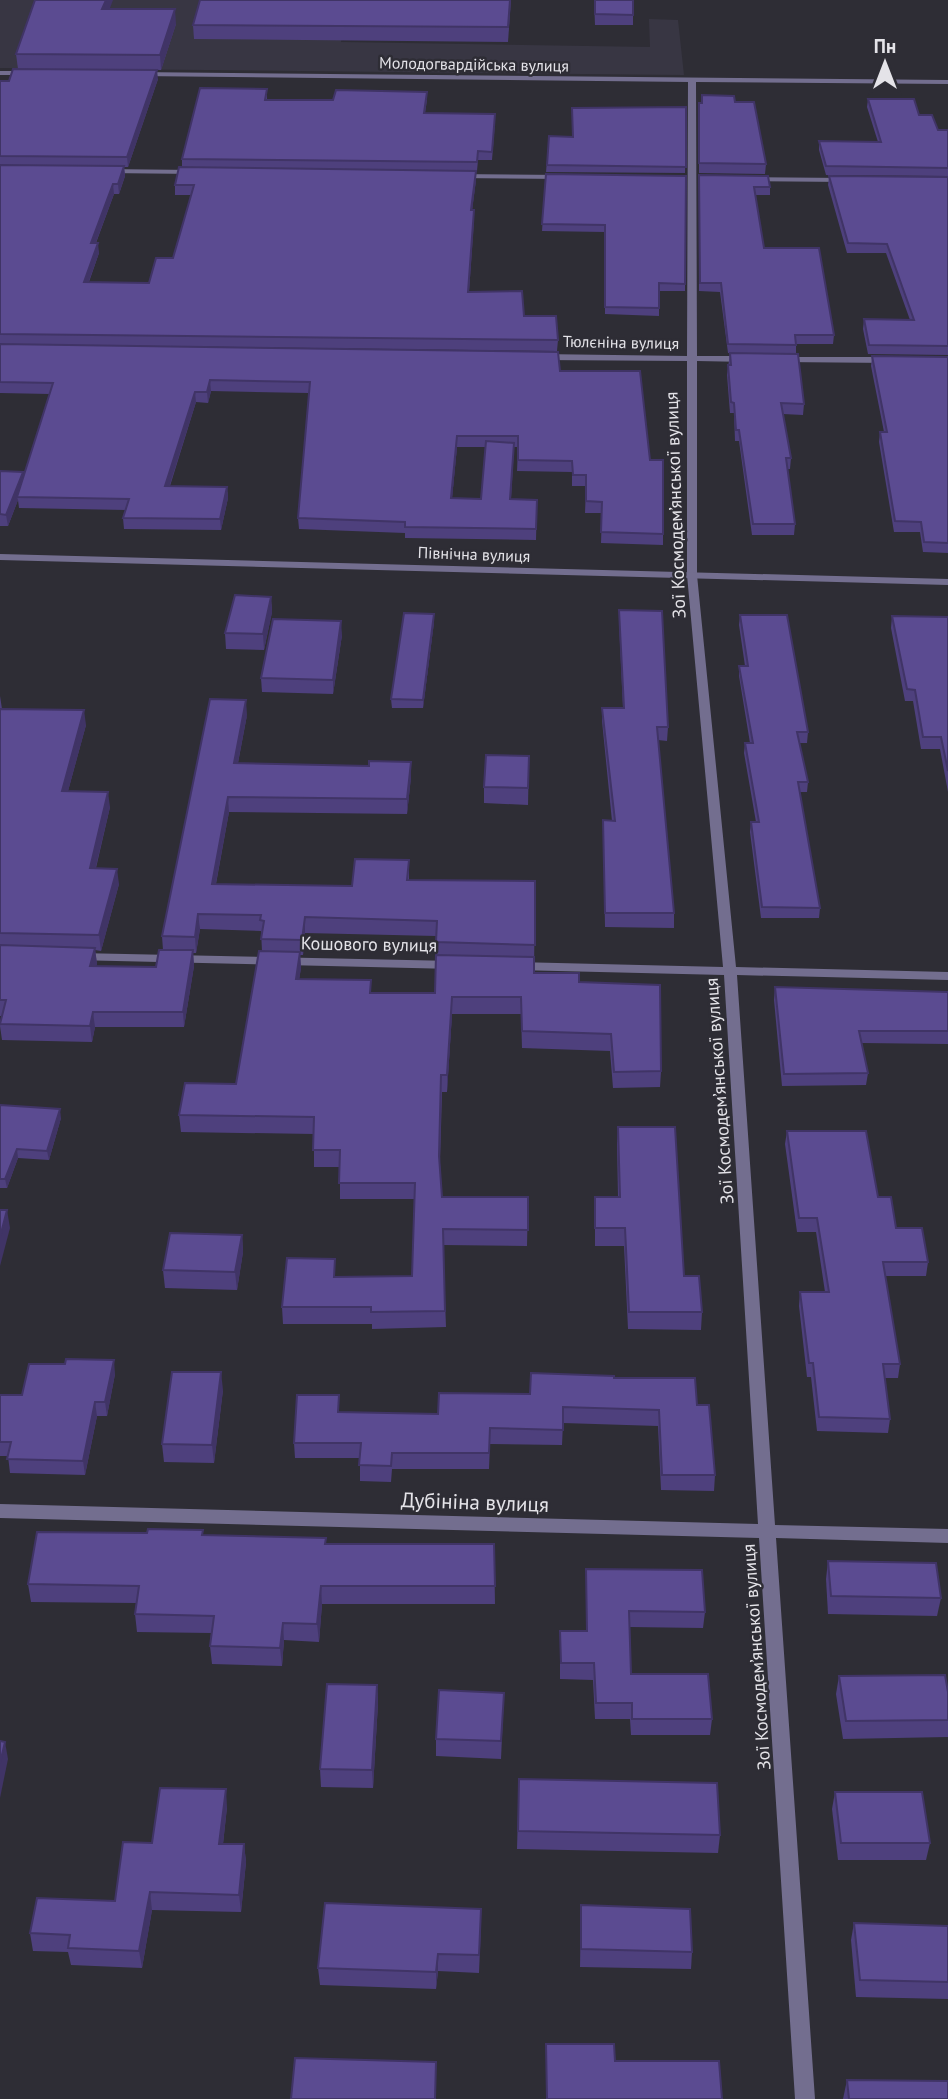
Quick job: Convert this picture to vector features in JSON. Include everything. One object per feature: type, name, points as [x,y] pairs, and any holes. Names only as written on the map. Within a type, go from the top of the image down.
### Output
[{"type":"street","points":[[0,73],[40,73]]},
{"type":"street","name":"Молодогвардійська вулиця","points":[[134,74],[948,82]]},
{"type":"street","name":"Зої Космодем’янської вулиця","points":[[692,81],[692,576],[730,971],[805,2099]]},
{"type":"street","points":[[96,171],[203,173]]},
{"type":"street","points":[[440,176],[579,178]]},
{"type":"street","points":[[746,179],[855,180]]},
{"type":"street","name":"Тюлєніна вулиця","points":[[528,356],[758,359]]},
{"type":"street","points":[[772,359],[907,360]]},
{"type":"street","name":"Північна вулиця","points":[[0,556],[948,582]]},
{"type":"street","name":"Кошового вулиця","points":[[66,957],[466,965]]},
{"type":"street","points":[[508,966],[948,976]]},
{"type":"street","name":"Дубініна вулиця","points":[[0,1511],[948,1536]]},
{"type":"shaded area","points":[[0,0],[349,0],[341,42],[650,47],[649,19],[678,20],[684,75],[0,68]]},
{"type":"building","points":[[35,0],[106,0],[102,9],[175,9],[160,55],[16,54]]},
{"type":"building","points":[[200,0],[510,0],[508,27],[193,25]]},
{"type":"building","points":[[595,0],[633,0],[633,15],[595,14]]},
{"type":"building","points":[[13,69],[157,70],[127,157],[0,156],[0,81],[9,81]]},
{"type":"building","points":[[200,88],[267,89],[265,100],[333,100],[336,90],[427,92],[424,113],[495,114],[492,152],[478,151],[477,162],[182,159]]},
{"type":"building","points":[[702,95],[734,96],[735,102],[754,102],[766,164],[699,163],[699,103],[702,103]]},
{"type":"building","points":[[868,99],[914,99],[919,115],[932,115],[938,130],[948,130],[948,168],[826,166],[819,141],[881,142]]},
{"type":"building","points":[[686,107],[686,167],[547,165],[549,136],[573,137],[572,108]]},
{"type":"building","points":[[0,165],[124,166],[118,184],[113,184],[91,243],[98,243],[84,282],[149,283],[156,258],[173,258],[194,185],[175,185],[179,167],[476,171],[471,210],[474,210],[468,292],[522,291],[524,316],[556,316],[558,340],[0,334]]},
{"type":"building","points":[[546,174],[686,176],[685,284],[659,283],[659,308],[605,307],[605,225],[542,224]]},
{"type":"building","points":[[699,175],[768,176],[770,187],[754,187],[764,248],[819,248],[834,335],[795,335],[796,345],[728,344],[721,283],[700,283]]},
{"type":"building","points":[[829,176],[948,177],[948,346],[869,345],[864,319],[914,320],[887,244],[848,243]]},
{"type":"building","points":[[0,344],[558,352],[560,371],[640,371],[650,460],[663,460],[663,534],[601,532],[602,502],[586,501],[586,475],[573,475],[572,461],[518,460],[518,436],[457,436],[451,498],[481,499],[486,441],[514,443],[510,499],[537,500],[536,529],[405,527],[405,522],[298,518],[310,382],[210,380],[207,392],[195,392],[165,486],[227,487],[220,519],[123,518],[129,499],[17,497],[53,383],[0,382]]},
{"type":"building","points":[[730,353],[798,354],[804,404],[781,403],[791,458],[786,458],[795,524],[753,524],[739,430],[736,430],[734,403],[731,402],[728,365],[731,365]]},
{"type":"building","points":[[872,356],[948,357],[948,543],[924,542],[921,522],[895,521],[880,432],[887,432]]},
{"type":"building","points":[[0,471],[23,472],[6,515],[0,514]]},
{"type":"building","points":[[235,595],[271,597],[263,634],[225,633]]},
{"type":"building","points":[[619,610],[662,611],[668,727],[657,727],[674,913],[605,913],[603,820],[615,821],[602,708],[624,708]]},
{"type":"building","points":[[404,613],[434,614],[423,700],[391,699]]},
{"type":"building","points":[[740,615],[787,615],[808,732],[797,732],[808,782],[798,782],[820,908],[762,907],[751,822],[759,822],[745,743],[753,743],[739,666],[748,666]]},
{"type":"building","points":[[892,616],[948,617],[948,771],[941,737],[923,737],[915,690],[907,689]]},
{"type":"building","points":[[273,619],[341,621],[333,680],[261,678]]},
{"type":"building","points":[[210,699],[246,700],[234,763],[369,766],[369,761],[411,762],[407,799],[228,797],[212,884],[352,886],[355,859],[409,860],[407,880],[535,881],[535,945],[436,942],[437,921],[305,917],[302,940],[261,939],[264,921],[260,920],[261,915],[198,914],[195,937],[162,936]]},
{"type":"building","points":[[0,709],[84,710],[62,791],[108,792],[90,868],[117,869],[99,935],[0,933]]},
{"type":"building","points":[[486,755],[529,756],[528,788],[484,787]]},
{"type":"building","points":[[0,945],[95,948],[90,966],[156,967],[159,950],[193,950],[183,1012],[93,1012],[90,1026],[0,1024],[6,1000],[0,1000]]},
{"type":"building","points":[[259,951],[300,952],[296,979],[371,980],[370,993],[435,993],[436,955],[534,957],[534,973],[579,973],[579,982],[660,985],[661,1071],[614,1072],[611,1034],[522,1031],[521,997],[452,997],[447,1075],[441,1075],[439,1156],[442,1197],[528,1197],[528,1230],[443,1229],[445,1311],[371,1312],[371,1307],[282,1307],[287,1258],[335,1259],[334,1277],[412,1276],[415,1183],[339,1183],[340,1150],[313,1150],[314,1117],[179,1115],[185,1083],[236,1084]]},
{"type":"building","points":[[775,987],[948,992],[948,1031],[859,1031],[868,1073],[784,1074]]},
{"type":"building","points":[[0,1105],[60,1109],[47,1151],[17,1149],[5,1179],[0,1179]]},
{"type":"building","points":[[618,1127],[675,1127],[684,1276],[699,1276],[702,1312],[629,1312],[625,1228],[595,1228],[595,1197],[620,1197]]},
{"type":"building","points":[[787,1131],[866,1131],[878,1197],[891,1197],[896,1228],[922,1228],[928,1262],[883,1262],[900,1364],[883,1364],[890,1419],[819,1417],[813,1363],[809,1363],[800,1292],[829,1292],[817,1218],[799,1218]]},
{"type":"building","points":[[0,1210],[7,1210],[0,1237]]},
{"type":"building","points":[[170,1233],[242,1235],[235,1272],[163,1270]]},
{"type":"building","points":[[66,1359],[114,1360],[105,1402],[95,1402],[83,1461],[7,1459],[11,1442],[0,1442],[0,1395],[22,1395],[29,1364],[65,1364]]},
{"type":"building","points":[[172,1372],[221,1372],[212,1445],[162,1444]]},
{"type":"building","points":[[531,1373],[614,1378],[695,1378],[697,1405],[709,1405],[715,1475],[662,1475],[659,1410],[563,1407],[563,1430],[490,1428],[489,1453],[392,1453],[391,1466],[359,1465],[361,1443],[294,1443],[297,1395],[339,1395],[338,1412],[438,1414],[439,1393],[530,1394]]},
{"type":"building","points":[[148,1529],[203,1530],[202,1535],[326,1538],[325,1544],[494,1544],[495,1586],[321,1586],[317,1624],[283,1623],[280,1648],[210,1646],[214,1616],[135,1614],[139,1586],[28,1584],[37,1532],[147,1533]]},
{"type":"building","points":[[828,1561],[936,1563],[941,1598],[831,1596]]},
{"type":"building","points":[[586,1569],[702,1570],[705,1612],[629,1611],[631,1674],[708,1674],[712,1719],[632,1719],[632,1703],[596,1703],[594,1663],[561,1663],[560,1631],[587,1631]]},
{"type":"building","points":[[945,1675],[948,1720],[846,1721],[839,1676]]},
{"type":"building","points":[[327,1684],[377,1685],[372,1770],[320,1769]]},
{"type":"building","points":[[439,1690],[504,1693],[501,1741],[436,1739]]},
{"type":"building","points":[[0,1741],[5,1742],[0,1763]]},
{"type":"building","points":[[519,1779],[717,1783],[720,1835],[518,1831]]},
{"type":"building","points":[[160,1788],[226,1789],[219,1844],[244,1844],[239,1895],[150,1892],[139,1951],[68,1948],[70,1935],[30,1933],[37,1898],[115,1901],[123,1842],[152,1843]]},
{"type":"building","points":[[835,1792],[922,1792],[930,1843],[841,1843]]},
{"type":"building","points":[[325,1903],[481,1909],[479,1955],[438,1954],[436,1972],[318,1968]]},
{"type":"building","points":[[581,1905],[690,1909],[692,1952],[581,1949]]},
{"type":"building","points":[[854,1923],[948,1926],[948,1982],[860,1980]]},
{"type":"building","points":[[546,2044],[614,2044],[615,2061],[719,2061],[722,2099],[547,2099]]},
{"type":"building","points":[[295,2058],[436,2062],[435,2099],[291,2099]]},
{"type":"building","points":[[847,2080],[948,2081],[948,2099],[849,2099]]}]
